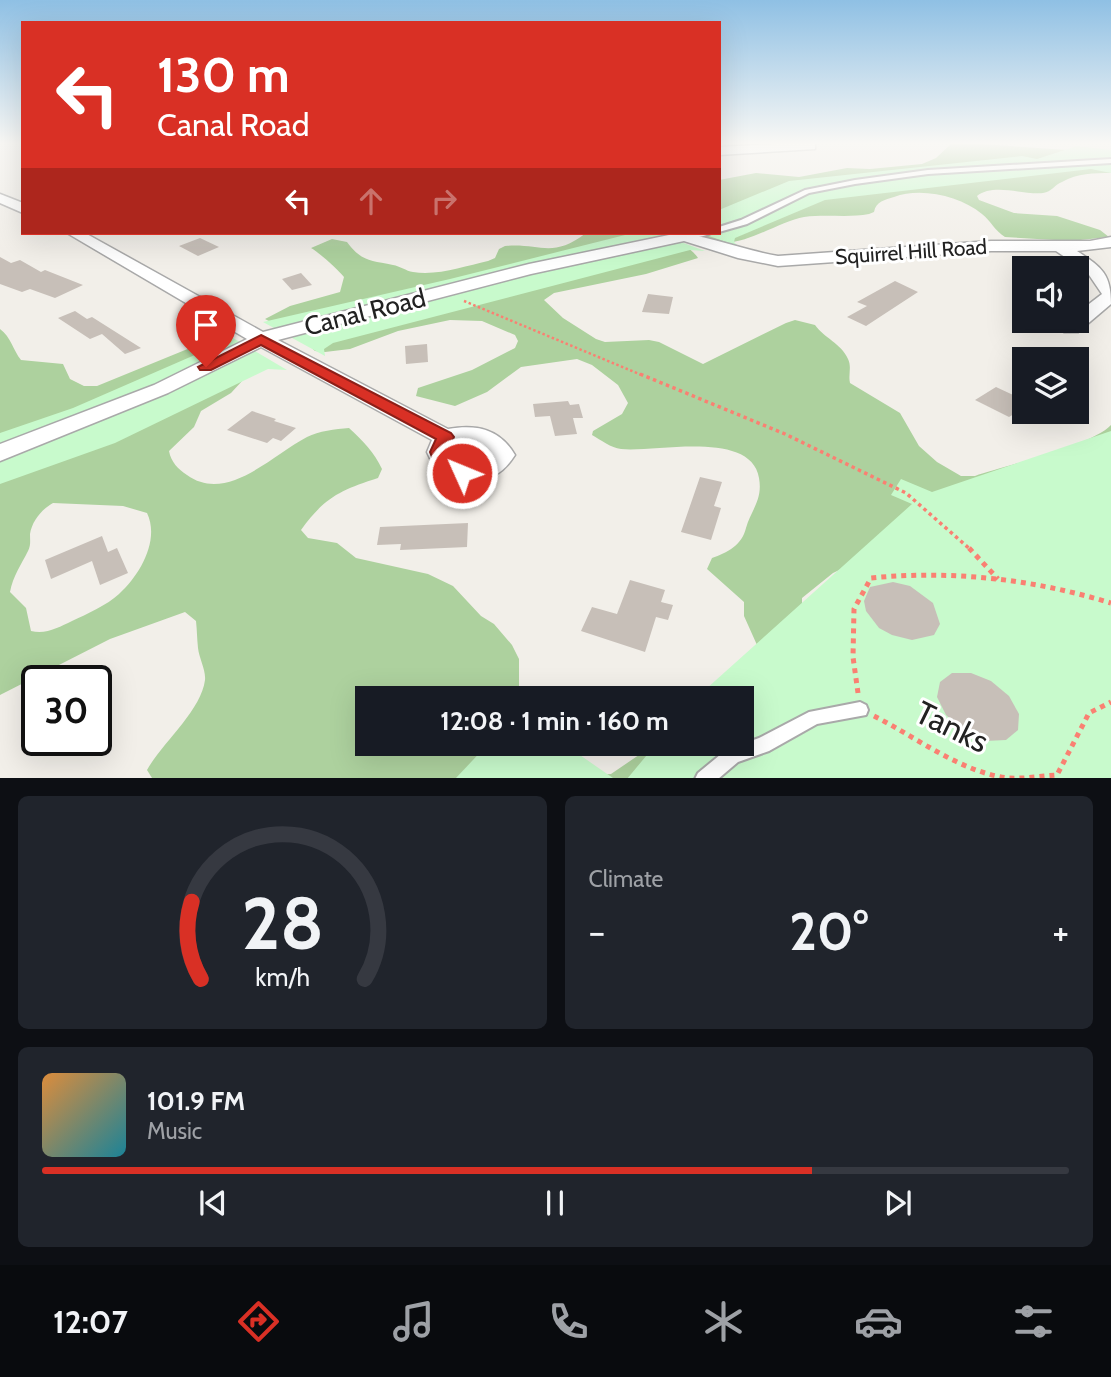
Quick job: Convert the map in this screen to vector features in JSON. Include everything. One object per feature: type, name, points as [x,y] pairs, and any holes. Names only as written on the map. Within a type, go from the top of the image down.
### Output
[{"type":"street","points":[[0,198],[21,208]]},
{"type":"street","points":[[78,235],[261,339],[445,437]]},
{"type":"street","name":"Canal Road","points":[[0,453],[135,400],[261,339],[529,269],[676,235]]},
{"type":"street","name":"Squirrel Hill Road","points":[[683,235],[744,255],[778,261],[991,246],[1061,247],[1111,242]]},
{"type":"street","points":[[1061,247],[1074,256]]},
{"type":"street","points":[[1089,266],[1111,295],[1089,313]]},
{"type":"lane","points":[[721,229],[744,222],[807,191],[882,178]]},
{"type":"lane","points":[[705,778],[732,756],[763,745],[815,717],[860,710]]},
{"type":"path","points":[[442,292],[785,434],[906,493],[957,535],[999,580]]},
{"type":"path","points":[[860,710],[853,657],[854,609],[871,578],[907,573],[999,580],[1093,597],[1111,603]]},
{"type":"path","name":"Tanks","points":[[860,710],[964,762],[1006,778],[1057,775],[1089,713],[1111,702]]},
{"type":"green space","points":[[814,178],[1011,178],[825,200],[735,238],[734,242],[738,246],[706,235],[721,235],[721,209],[789,181]]},
{"type":"green space","points":[[1071,178],[1043,193],[991,190],[977,196],[979,200],[1014,213],[1057,216],[1100,230],[1109,237],[1071,241],[1005,237],[982,214],[963,202],[940,195],[916,193],[884,200],[869,214],[804,217],[751,237],[721,242],[701,235],[721,235],[721,180]]},
{"type":"green space","points":[[583,235],[651,235],[677,241],[689,248],[698,258],[646,274],[554,293],[544,300],[563,318],[596,339],[605,342],[659,342],[703,364],[786,323],[795,320],[815,325],[845,353],[850,365],[850,383],[900,413],[919,446],[937,462],[961,476],[975,476],[1068,447],[1101,433],[1111,425],[1111,778],[883,549],[833,573],[802,598],[802,611],[970,778],[152,778],[147,770],[189,715],[202,692],[205,680],[196,621],[185,612],[110,639],[59,665],[21,665],[21,684],[0,695],[0,329],[21,360],[63,364],[70,379],[84,386],[97,386],[190,348],[211,348],[243,380],[231,393],[201,411],[194,427],[169,451],[178,468],[202,482],[218,484],[249,474],[317,433],[349,428],[368,447],[382,469],[378,478],[334,496],[317,510],[301,530],[308,538],[337,543],[356,558],[428,574],[453,586],[481,616],[494,624],[512,645],[519,659],[519,686],[355,686],[355,756],[574,756],[591,775],[611,774],[637,756],[754,756],[754,686],[745,686],[757,645],[744,616],[744,602],[707,569],[712,558],[733,548],[744,534],[760,486],[752,463],[739,453],[720,448],[621,449],[602,441],[592,435],[593,431],[622,414],[628,403],[618,385],[592,365],[577,359],[521,367],[487,392],[455,406],[416,396],[418,388],[472,370],[515,348],[518,341],[515,335],[482,321],[450,320],[398,331],[350,349],[325,352],[315,351],[300,337],[265,319],[290,306],[340,292],[344,277],[311,248],[332,239],[347,242],[367,259],[422,273],[451,270],[488,261],[495,258],[499,249],[505,246],[555,248]],"holes":[[[53,503],[123,506],[147,513],[151,534],[146,556],[134,577],[119,594],[97,609],[52,630],[31,631],[26,608],[10,592],[29,549],[31,529],[45,509]]]},
{"type":"green space","points":[[625,235],[662,235],[705,251],[690,250],[333,343],[324,349],[325,356],[263,322]]},
{"type":"green space","points":[[228,335],[287,370],[268,369],[115,443],[0,484],[0,433],[73,408],[220,344]]},
{"type":"green space","points":[[1111,431],[1111,778],[628,778],[646,756],[754,756],[754,686],[709,686],[912,504],[891,495],[901,479],[932,492]]},
{"type":"green space","points":[[477,756],[581,756],[613,778],[456,778]]},
{"type":"building","points":[[200,238],[219,247],[198,256],[179,246]]},
{"type":"building","points":[[0,257],[11,263],[20,260],[41,272],[45,270],[83,285],[55,298],[30,289],[22,292],[0,284]]},
{"type":"building","points":[[301,273],[312,285],[292,290],[282,279]]},
{"type":"building","points":[[895,281],[918,292],[866,326],[847,317],[867,306],[857,302]]},
{"type":"building","points":[[648,294],[673,297],[669,314],[642,312]]},
{"type":"building","points":[[75,311],[87,319],[92,317],[141,348],[125,354],[102,334],[90,339],[58,318]]},
{"type":"building","points":[[427,344],[428,362],[406,364],[405,346]]},
{"type":"building","points":[[996,387],[1012,394],[1012,415],[1009,417],[975,400]]},
{"type":"building","points":[[568,401],[570,405],[579,404],[583,418],[573,418],[577,434],[555,436],[550,416],[535,417],[533,404]]},
{"type":"building","points":[[252,411],[296,428],[281,441],[273,438],[267,443],[227,430]]},
{"type":"building","points":[[700,477],[722,482],[714,506],[721,508],[711,540],[681,532]]},
{"type":"building","points":[[468,523],[467,547],[400,550],[401,544],[377,545],[380,527]]},
{"type":"building","points":[[102,536],[108,552],[117,548],[128,573],[100,585],[92,561],[51,579],[45,560]]},
{"type":"building","points":[[630,580],[665,590],[661,602],[673,605],[668,620],[656,617],[645,652],[581,631],[592,607],[617,614]]},
{"type":"building","points":[[893,582],[910,586],[933,603],[940,624],[934,635],[912,640],[892,635],[879,628],[866,611],[864,601],[870,587]]},
{"type":"building","points":[[952,673],[971,673],[991,681],[1009,696],[1019,714],[1018,730],[1006,740],[985,741],[963,731],[946,715],[937,697],[940,682]]},
{"type":"route","points":[[206,367],[261,339],[445,437],[439,452],[444,465],[462,473]]}]
